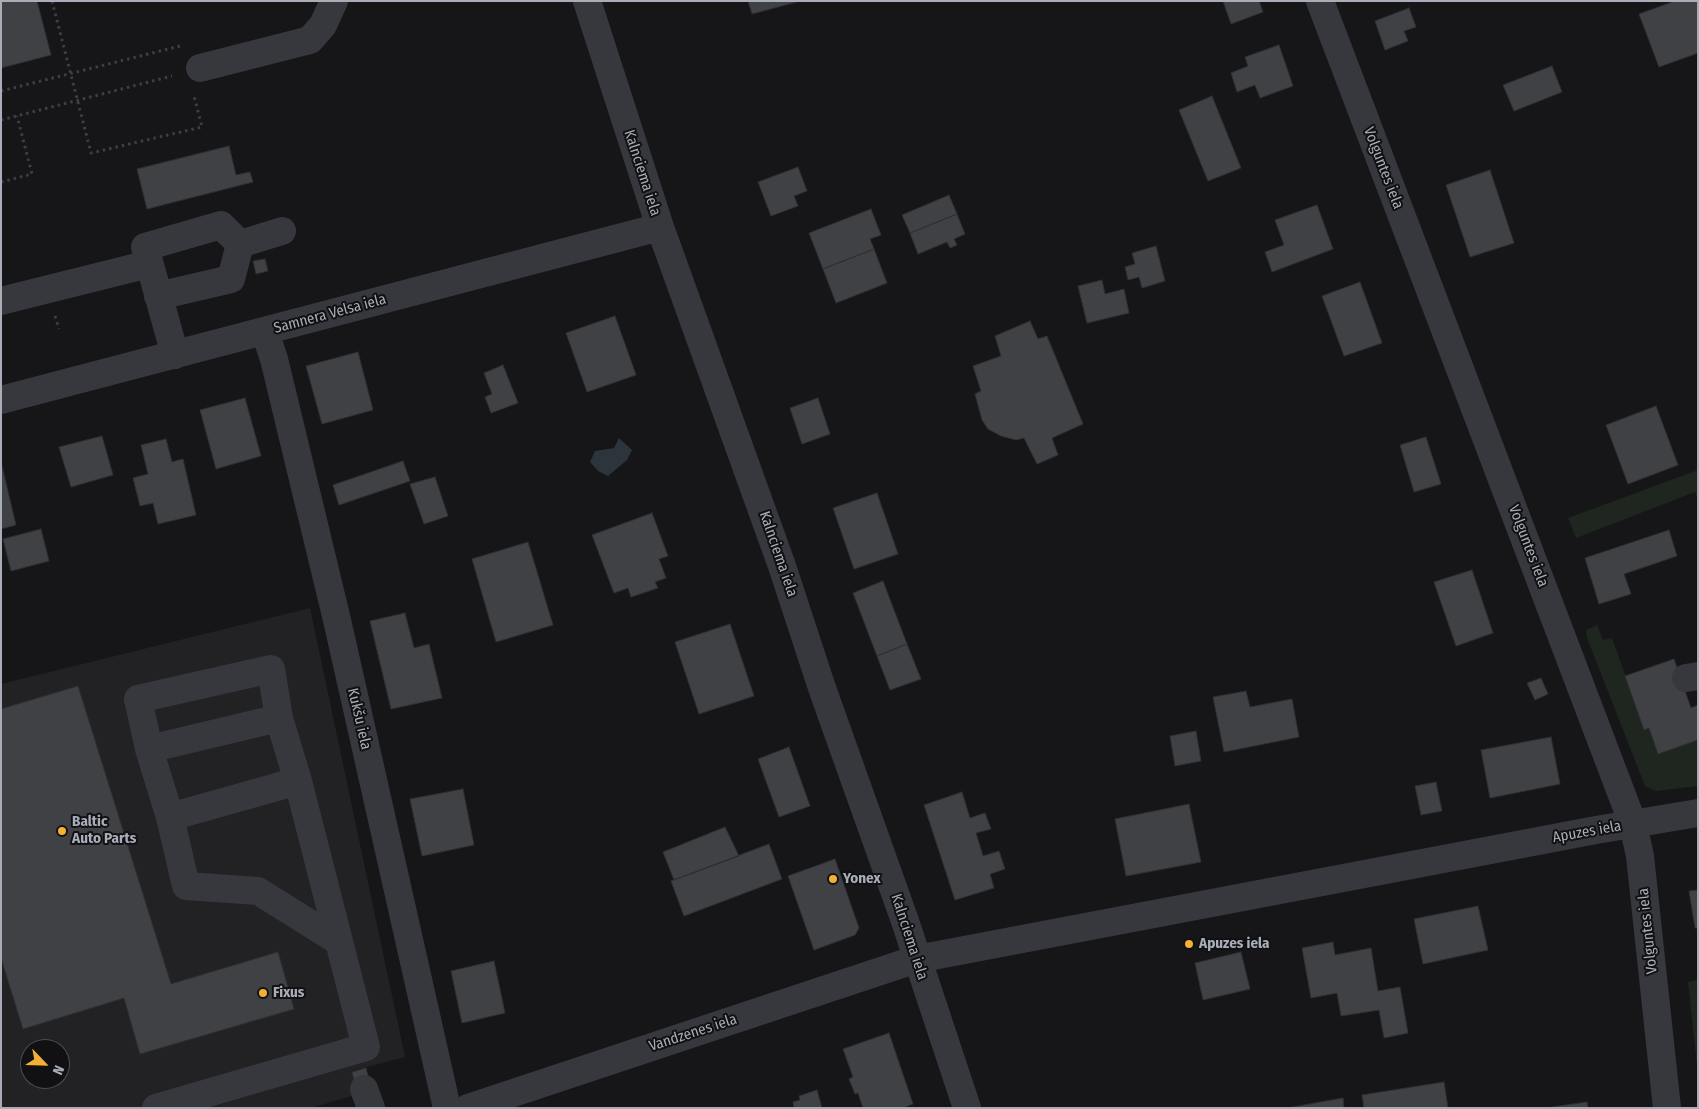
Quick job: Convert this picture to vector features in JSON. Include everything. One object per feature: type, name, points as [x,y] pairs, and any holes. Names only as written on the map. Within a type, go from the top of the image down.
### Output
[{"type":"street","points":[[194,70],[310,40],[323,25],[334,1]]},
{"type":"street","name":"Kalnciema iela","points":[[587,1],[660,227],[758,496],[917,959],[966,1108]]},
{"type":"street","name":"Volguntes iela","points":[[1320,1],[1633,824],[1640,856],[1666,1108]]},
{"type":"street","points":[[175,355],[145,247],[221,225],[240,244]]},
{"type":"street","name":"Samnera Velsa iela","points":[[1,400],[660,227]]},
{"type":"street","points":[[240,244],[282,231]]},
{"type":"street","points":[[158,296],[231,279],[240,244]]},
{"type":"street","points":[[1,301],[149,264]]},
{"type":"street","name":"Kukšu iela","points":[[265,332],[274,359],[337,620],[447,1108]]},
{"type":"street","points":[[156,1108],[366,1047],[298,781],[279,718],[271,669],[138,699],[149,749],[170,817],[186,886],[258,890],[338,941]]},
{"type":"street","points":[[149,749],[279,718]]},
{"type":"street","points":[[170,817],[298,781]]},
{"type":"street","name":"Apuzes iela","points":[[917,959],[1698,813]]},
{"type":"street","name":"Vandzenes iela","points":[[468,1108],[917,959]]},
{"type":"path","points":[[1,120],[77,100],[194,70],[202,127],[91,153],[77,100],[52,1]]},
{"type":"path","points":[[1,91],[187,45]]},
{"type":"path","points":[[1,182],[32,174],[17,116]]},
{"type":"shaded area","points":[[619,438],[632,450],[627,460],[608,476],[598,471],[590,462],[595,451],[614,448]]},
{"type":"shaded area","points":[[1698,470],[1698,499],[1695,492],[1576,538],[1568,518]]},
{"type":"shaded area","points":[[310,608],[405,1057],[352,1071],[358,1094],[311,1108],[1,1108],[1,684]]},
{"type":"shaded area","points":[[1597,625],[1603,640],[1612,638],[1644,729],[1649,728],[1658,754],[1698,740],[1698,786],[1656,791],[1645,786],[1587,638],[1586,630]]},
{"type":"shaded area","points":[[1698,980],[1698,1074],[1688,982]]},
{"type":"building","points":[[1,1],[37,1],[51,55],[1,68]]},
{"type":"building","points":[[748,1],[800,1],[752,14]]},
{"type":"building","points":[[1223,1],[1259,1],[1263,12],[1231,24]]},
{"type":"building","points":[[1675,1],[1698,1],[1698,53],[1659,67],[1639,14]]},
{"type":"building","points":[[1409,8],[1416,27],[1404,31],[1408,41],[1385,50],[1375,21]]},
{"type":"building","points":[[1279,45],[1293,86],[1260,98],[1255,85],[1237,92],[1231,73],[1248,66],[1245,57]]},
{"type":"building","points":[[1552,66],[1562,92],[1514,111],[1503,85]]},
{"type":"building","points":[[1212,96],[1241,168],[1208,181],[1179,110]]},
{"type":"building","points":[[229,146],[236,175],[250,172],[253,182],[147,209],[137,169]]},
{"type":"building","points":[[798,167],[807,191],[794,196],[798,206],[771,216],[758,182]]},
{"type":"building","points":[[1490,170],[1514,243],[1470,257],[1446,185]]},
{"type":"building","points":[[949,195],[957,214],[910,233],[902,215]]},
{"type":"building","points":[[1317,205],[1333,249],[1272,272],[1265,252],[1284,245],[1275,220]]},
{"type":"building","points":[[871,209],[881,235],[870,239],[874,249],[823,269],[809,233]]},
{"type":"building","points":[[957,214],[965,234],[954,239],[957,245],[950,248],[947,242],[918,254],[910,233]]},
{"type":"building","points":[[1156,246],[1165,281],[1142,288],[1139,277],[1128,280],[1125,267],[1135,264],[1132,253]]},
{"type":"building","points":[[874,249],[887,283],[836,303],[823,269]]},
{"type":"building","points":[[265,259],[268,271],[256,274],[253,261]]},
{"type":"building","points":[[1102,280],[1105,294],[1124,289],[1129,313],[1087,323],[1078,286]]},
{"type":"building","points":[[1360,282],[1382,343],[1344,356],[1322,296]]},
{"type":"building","points":[[615,316],[636,375],[587,392],[566,333]]},
{"type":"building","points":[[1030,321],[1038,339],[1047,336],[1083,424],[1052,438],[1058,455],[1037,464],[1024,438],[1016,440],[1001,436],[988,429],[982,420],[975,394],[981,391],[973,366],[1001,356],[995,336]]},
{"type":"building","points":[[358,352],[373,410],[322,424],[306,366]]},
{"type":"building","points":[[503,365],[518,403],[491,413],[485,397],[492,394],[484,373]]},
{"type":"building","points":[[245,398],[261,456],[216,469],[200,410]]},
{"type":"building","points":[[818,398],[830,434],[802,444],[790,408]]},
{"type":"building","points":[[1656,406],[1678,465],[1628,484],[1606,425]]},
{"type":"building","points":[[102,436],[113,475],[71,487],[59,447]]},
{"type":"building","points":[[1426,437],[1441,484],[1414,492],[1400,445]]},
{"type":"building","points":[[166,439],[172,462],[183,459],[196,515],[158,524],[153,503],[140,506],[133,478],[148,474],[141,445]]},
{"type":"building","points":[[403,461],[410,481],[339,505],[333,485]]},
{"type":"building","points":[[1,462],[16,525],[1,529]]},
{"type":"building","points":[[435,477],[448,516],[424,524],[410,484]]},
{"type":"building","points":[[877,493],[898,554],[854,569],[833,508]]},
{"type":"building","points":[[652,513],[668,556],[659,559],[666,578],[655,582],[658,588],[631,597],[628,588],[614,593],[592,535]]},
{"type":"building","points":[[41,529],[49,561],[11,571],[3,539]]},
{"type":"building","points":[[1669,530],[1677,556],[1624,574],[1631,594],[1599,604],[1585,558]]},
{"type":"building","points":[[528,542],[553,625],[496,642],[472,559]]},
{"type":"building","points":[[1472,570],[1493,633],[1456,646],[1434,582]]},
{"type":"building","points":[[883,581],[907,644],[877,656],[853,593]]},
{"type":"building","points":[[405,613],[414,648],[429,644],[442,698],[391,709],[370,621]]},
{"type":"building","points":[[730,624],[754,696],[699,714],[675,642]]},
{"type":"building","points":[[907,644],[921,679],[890,690],[877,656]]},
{"type":"building","points":[[1674,659],[1691,708],[1698,705],[1698,740],[1658,754],[1649,728],[1644,730],[1625,676]]},
{"type":"building","points":[[1541,678],[1548,694],[1535,700],[1527,683]]},
{"type":"building","name":"Baltic Auto Parts","points":[[78,686],[171,984],[278,952],[294,1009],[140,1054],[124,998],[23,1029],[1,958],[1,709]]},
{"type":"building","points":[[1246,691],[1250,707],[1292,699],[1299,737],[1224,752],[1213,697]]},
{"type":"building","points":[[1196,731],[1201,761],[1175,766],[1170,736]]},
{"type":"building","points":[[1551,737],[1560,784],[1490,798],[1481,750]]},
{"type":"building","points":[[789,747],[810,806],[779,817],[758,759]]},
{"type":"building","points":[[1436,782],[1442,811],[1421,815],[1415,786]]},
{"type":"building","points":[[463,789],[474,845],[422,856],[410,799]]},
{"type":"building","points":[[962,792],[970,818],[985,813],[991,829],[976,833],[983,856],[999,851],[1005,869],[990,874],[994,888],[955,900],[924,805]]},
{"type":"building","points":[[1189,804],[1201,862],[1126,876],[1115,819]]},
{"type":"building","points":[[725,827],[739,856],[674,880],[663,852]]},
{"type":"building","points":[[769,844],[782,879],[684,916],[671,881]]},
{"type":"building","points":[[835,859],[859,928],[855,935],[814,950],[788,876]]},
{"type":"building","points":[[1698,890],[1698,928],[1695,928],[1689,891]]},
{"type":"building","points":[[1478,906],[1488,950],[1423,964],[1414,919]]},
{"type":"building","points":[[1333,942],[1335,955],[1371,948],[1378,991],[1400,987],[1408,1033],[1384,1038],[1379,1010],[1341,1016],[1337,993],[1311,998],[1302,948]]},
{"type":"building","points":[[1241,952],[1250,989],[1203,1000],[1195,963]]},
{"type":"building","points":[[494,961],[505,1013],[462,1023],[451,971]]},
{"type":"building","points":[[889,1033],[913,1104],[903,1108],[863,1108],[858,1093],[855,1094],[849,1079],[853,1077],[843,1049]]},
{"type":"building","points":[[366,1068],[370,1083],[356,1087],[352,1072]]},
{"type":"building","points":[[1444,1082],[1448,1108],[1364,1108],[1362,1095]]},
{"type":"building","points":[[817,1090],[822,1108],[794,1108],[793,1102],[800,1100],[799,1096]]},
{"type":"building","points":[[1343,1098],[1344,1108],[1287,1108]]},
{"type":"building","points":[[1587,1102],[1588,1108],[1545,1108]]},
{"type":"place","name":"Baltic Auto Parts","points":[[62,831]]},
{"type":"place","name":"Yonex","points":[[833,879]]},
{"type":"place","name":"Apuzes iela","points":[[1189,944]]},
{"type":"place","name":"Fixus","points":[[263,993]]}]
